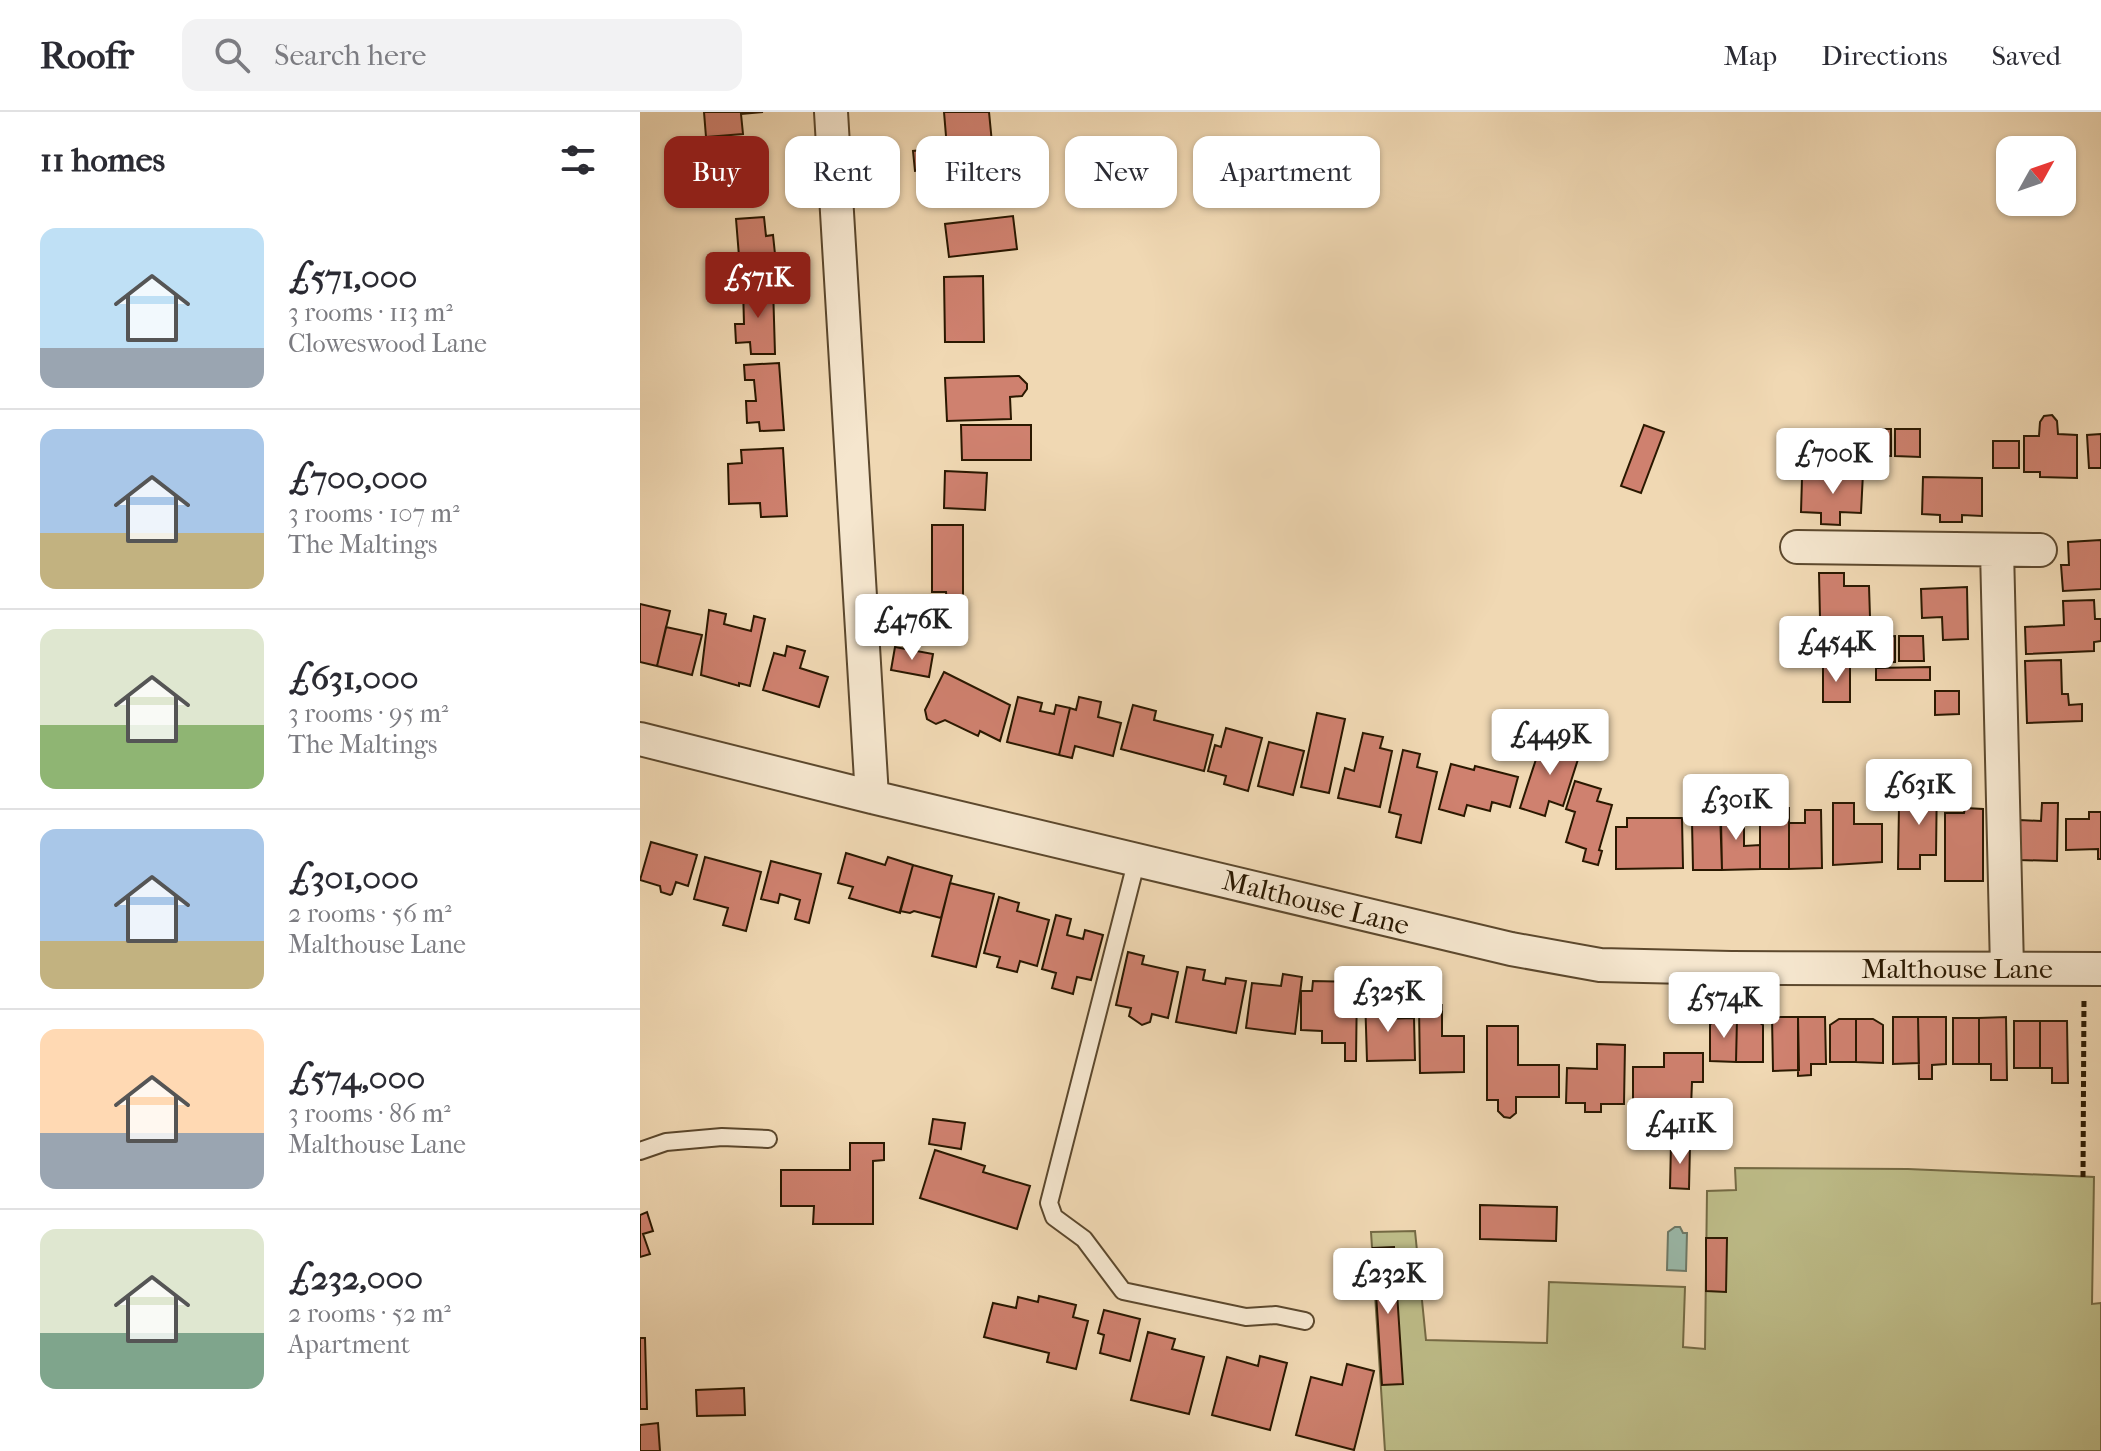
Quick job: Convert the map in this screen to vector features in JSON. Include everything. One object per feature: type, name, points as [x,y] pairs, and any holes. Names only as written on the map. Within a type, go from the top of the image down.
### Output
[{"type":"street","points":[[831,112],[872,797]]},
{"type":"street","points":[[1797,547],[2040,550]]},
{"type":"street","points":[[1997,550],[2007,968]]},
{"type":"street","name":"Malthouse Lane","points":[[640,739],[1511,949],[1600,965],[2093,969]]},
{"type":"lane","points":[[1137,859],[1049,1203],[1054,1217],[1084,1239],[1123,1291],[1246,1317],[1276,1315],[1305,1321]]},
{"type":"lane","points":[[640,1151],[666,1142],[722,1137],[768,1139]]},
{"type":"path","points":[[2083,1177],[2093,969]]},
{"type":"shaded area","points":[[1735,1168],[1908,1169],[2094,1177],[2092,1304],[2101,1303],[2101,1451],[1385,1451],[1371,1232],[1415,1231],[1426,1340],[1547,1343],[1549,1282],[1685,1287],[1683,1347],[1705,1349],[1707,1191],[1736,1190]]},
{"type":"shaded area","points":[[1675,1227],[1687,1233],[1686,1271],[1667,1270],[1668,1232]]},
{"type":"building","points":[[704,112],[763,112],[741,114],[743,134],[706,136]]},
{"type":"building","points":[[944,112],[989,112],[991,136],[946,136]]},
{"type":"building","points":[[913,151],[916,151],[915,171]]},
{"type":"building","points":[[1013,216],[1017,249],[949,257],[945,224]]},
{"type":"building","points":[[764,217],[766,236],[773,235],[775,254],[766,255],[767,279],[741,281],[736,219]]},
{"type":"building","points":[[983,276],[984,342],[945,342],[944,277]]},
{"type":"building","points":[[773,286],[775,354],[751,354],[750,342],[736,343],[735,324],[744,324],[743,287]]},
{"type":"building","points":[[779,363],[784,430],[760,431],[759,422],[747,423],[746,401],[756,401],[754,380],[745,380],[744,365]]},
{"type":"building","points":[[1019,376],[1027,384],[1027,389],[1022,396],[1010,397],[1011,419],[947,421],[945,378]]},
{"type":"building","points":[[2052,415],[2057,421],[2058,434],[2077,435],[2077,478],[2040,477],[2040,472],[2024,472],[2024,436],[2039,436],[2040,422],[2044,416]]},
{"type":"building","points":[[961,425],[1031,425],[1031,460],[962,460]]},
{"type":"building","points":[[1644,425],[1664,432],[1641,493],[1621,486]]},
{"type":"building","points":[[1867,429],[1891,429],[1891,456],[1866,456]]},
{"type":"building","points":[[1895,429],[1920,429],[1920,457],[1895,456]]},
{"type":"building","points":[[2101,434],[2101,468],[2089,468],[2087,435]]},
{"type":"building","points":[[1993,441],[2019,441],[2019,468],[1993,468]]},
{"type":"building","points":[[783,448],[787,516],[761,517],[760,503],[729,504],[728,464],[742,463],[741,450]]},
{"type":"building","points":[[945,471],[987,473],[985,510],[944,508]]},
{"type":"building","points":[[1830,472],[1863,473],[1861,513],[1840,512],[1840,525],[1821,524],[1821,513],[1801,512],[1802,478],[1829,479]]},
{"type":"building","points":[[1923,477],[1982,478],[1982,516],[1962,515],[1962,522],[1940,522],[1940,515],[1922,514]]},
{"type":"building","points":[[932,525],[963,525],[963,603],[947,602],[946,592],[932,592]]},
{"type":"building","points":[[2101,540],[2101,589],[2063,591],[2061,565],[2069,565],[2068,542]]},
{"type":"building","points":[[1819,573],[1844,573],[1844,586],[1869,586],[1870,617],[1820,618]]},
{"type":"building","points":[[1967,587],[1968,639],[1943,640],[1942,617],[1922,618],[1921,589]]},
{"type":"building","points":[[2094,600],[2095,619],[2101,619],[2101,641],[2094,642],[2094,651],[2026,654],[2025,627],[2064,625],[2063,601]]},
{"type":"building","points":[[640,604],[670,611],[657,666],[640,662]]},
{"type":"building","points":[[709,610],[726,614],[724,624],[751,631],[754,616],[765,619],[750,686],[739,683],[739,686],[701,675]]},
{"type":"building","points":[[666,627],[702,635],[692,675],[657,666]]},
{"type":"building","points":[[1895,636],[1895,662],[1871,663],[1870,637]]},
{"type":"building","points":[[1899,636],[1923,636],[1924,661],[1899,661]]},
{"type":"building","points":[[787,646],[805,651],[800,668],[828,677],[819,707],[763,690],[774,653],[785,656]]},
{"type":"building","points":[[895,647],[933,654],[929,677],[891,670]]},
{"type":"building","points":[[2061,660],[2062,694],[2068,694],[2069,705],[2082,704],[2082,721],[2027,723],[2025,661]]},
{"type":"building","points":[[1823,666],[1850,667],[1850,702],[1823,702]]},
{"type":"building","points":[[1930,667],[1930,680],[1876,680],[1876,668]]},
{"type":"building","points":[[944,672],[1010,705],[1000,741],[980,731],[978,736],[945,720],[936,724],[927,719],[925,710]]},
{"type":"building","points":[[1935,691],[1959,691],[1959,714],[1935,715]]},
{"type":"building","points":[[1018,697],[1042,703],[1040,711],[1054,714],[1056,705],[1070,708],[1059,755],[1007,742]]},
{"type":"building","points":[[1079,697],[1101,702],[1098,717],[1121,723],[1113,756],[1075,746],[1072,758],[1059,755],[1070,708],[1076,710]]},
{"type":"building","points":[[1133,705],[1156,711],[1154,720],[1213,735],[1204,771],[1121,749]]},
{"type":"building","points":[[1317,713],[1345,719],[1329,793],[1301,787]]},
{"type":"building","points":[[1226,728],[1262,738],[1248,791],[1224,784],[1226,776],[1208,771],[1215,745],[1221,747]]},
{"type":"building","points":[[1363,733],[1383,737],[1380,748],[1392,751],[1380,807],[1338,798],[1345,768],[1354,771]]},
{"type":"building","points":[[1543,738],[1581,750],[1563,806],[1549,801],[1545,816],[1520,808]]},
{"type":"building","points":[[1269,742],[1304,751],[1293,795],[1258,786]]},
{"type":"building","points":[[1403,750],[1420,754],[1417,767],[1437,772],[1421,843],[1396,837],[1401,815],[1389,812]]},
{"type":"building","points":[[1451,764],[1474,770],[1475,766],[1518,777],[1510,807],[1492,802],[1490,811],[1467,805],[1464,816],[1439,809]]},
{"type":"building","points":[[1922,773],[1937,774],[1936,855],[1920,855],[1920,869],[1898,869],[1899,806],[1922,807]]},
{"type":"building","points":[[1575,781],[1601,789],[1597,801],[1612,805],[1599,850],[1602,851],[1598,865],[1583,861],[1586,849],[1566,842],[1575,812],[1566,809]]},
{"type":"building","points":[[1728,803],[1744,809],[1744,846],[1760,845],[1760,869],[1722,870],[1720,811]]},
{"type":"building","points":[[1833,803],[1854,803],[1854,824],[1882,824],[1882,862],[1833,865]]},
{"type":"building","points":[[2042,803],[2058,803],[2057,861],[2019,860],[2020,820],[2041,821]]},
{"type":"building","points":[[1774,808],[1789,808],[1789,869],[1760,869],[1760,824],[1774,824]]},
{"type":"building","points":[[1965,808],[1983,809],[1983,881],[1945,881],[1945,813],[1964,813]]},
{"type":"building","points":[[1805,810],[1821,810],[1822,868],[1789,869],[1789,823],[1805,823]]},
{"type":"building","points":[[2089,812],[2101,812],[2101,859],[2098,859],[2098,849],[2066,850],[2066,819],[2089,819]]},
{"type":"building","points":[[1627,818],[1682,818],[1683,868],[1616,869],[1616,827],[1627,827]]},
{"type":"building","points":[[1721,820],[1722,870],[1693,870],[1692,821]]},
{"type":"building","points":[[651,842],[697,855],[688,886],[676,882],[670,895],[661,892],[660,886],[640,880]]},
{"type":"building","points":[[846,853],[885,865],[888,857],[913,865],[900,913],[849,898],[853,887],[838,883]]},
{"type":"building","points":[[705,857],[761,872],[746,931],[723,925],[728,908],[694,899]]},
{"type":"building","points":[[771,861],[821,874],[809,923],[795,919],[800,900],[780,894],[778,903],[761,899]]},
{"type":"building","points":[[913,865],[952,876],[941,918],[900,911]]},
{"type":"building","points":[[950,883],[994,894],[976,967],[932,956]]},
{"type":"building","points":[[999,897],[1019,903],[1017,911],[1049,920],[1037,966],[1020,961],[1017,972],[997,967],[1000,957],[984,953]]},
{"type":"building","points":[[1056,915],[1071,919],[1067,935],[1083,939],[1085,930],[1103,935],[1091,980],[1077,977],[1073,994],[1052,988],[1056,973],[1042,969]]},
{"type":"building","points":[[1128,952],[1144,956],[1142,964],[1178,972],[1168,1018],[1152,1014],[1150,1022],[1142,1025],[1129,1016],[1131,1008],[1116,1005]]},
{"type":"building","points":[[1187,967],[1205,970],[1203,980],[1225,984],[1226,978],[1246,981],[1236,1033],[1176,1022]]},
{"type":"building","points":[[1283,974],[1302,977],[1295,1034],[1246,1028],[1252,983],[1281,986]]},
{"type":"building","points":[[1313,981],[1357,982],[1356,1061],[1345,1061],[1345,1043],[1322,1043],[1322,1031],[1301,1030],[1301,991],[1312,991]]},
{"type":"building","points":[[1381,994],[1381,1019],[1414,1018],[1415,1060],[1367,1061],[1365,995]]},
{"type":"building","points":[[1442,1005],[1442,1036],[1464,1036],[1464,1072],[1420,1073],[1419,1006]]},
{"type":"building","points":[[1772,1017],[1798,1017],[1799,1070],[1773,1071]]},
{"type":"building","points":[[1798,1017],[1825,1017],[1826,1064],[1811,1064],[1811,1075],[1798,1076]]},
{"type":"building","points":[[1893,1017],[1918,1017],[1919,1063],[1893,1064]]},
{"type":"building","points":[[1918,1017],[1946,1017],[1946,1064],[1932,1065],[1932,1079],[1919,1079]]},
{"type":"building","points":[[2006,1017],[2007,1080],[1991,1080],[1991,1064],[1979,1064],[1979,1018]]},
{"type":"building","points":[[1737,1018],[1736,1062],[1710,1061],[1710,1024],[1720,1019]]},
{"type":"building","points":[[1737,1018],[1754,1019],[1763,1025],[1763,1062],[1736,1062]]},
{"type":"building","points":[[1953,1018],[1979,1018],[1979,1064],[1953,1064]]},
{"type":"building","points":[[1839,1019],[1856,1019],[1856,1062],[1830,1062],[1830,1025]]},
{"type":"building","points":[[1856,1019],[1873,1019],[1883,1025],[1883,1063],[1856,1062]]},
{"type":"building","points":[[2014,1021],[2040,1021],[2040,1068],[2014,1068]]},
{"type":"building","points":[[2040,1021],[2067,1021],[2068,1083],[2052,1083],[2052,1068],[2040,1068]]},
{"type":"building","points":[[1487,1026],[1518,1026],[1518,1065],[1559,1065],[1559,1097],[1516,1097],[1516,1113],[1510,1118],[1504,1117],[1498,1111],[1498,1100],[1487,1100]]},
{"type":"building","points":[[1597,1044],[1625,1045],[1624,1104],[1601,1104],[1601,1112],[1585,1112],[1585,1103],[1566,1103],[1567,1068],[1597,1069]]},
{"type":"building","points":[[1664,1053],[1703,1053],[1703,1082],[1692,1082],[1691,1108],[1661,1107],[1660,1122],[1645,1122],[1645,1107],[1633,1107],[1633,1067],[1664,1067]]},
{"type":"building","points":[[933,1119],[965,1123],[961,1149],[929,1144]]},
{"type":"building","points":[[850,1143],[884,1143],[884,1160],[873,1161],[873,1224],[813,1224],[814,1206],[781,1206],[781,1170],[850,1170]]},
{"type":"building","points":[[1671,1144],[1690,1144],[1689,1189],[1670,1188]]},
{"type":"building","points":[[935,1150],[985,1166],[983,1172],[1030,1186],[1017,1229],[920,1198]]},
{"type":"building","points":[[1480,1205],[1557,1207],[1556,1241],[1480,1239]]},
{"type":"building","points":[[647,1212],[653,1231],[643,1234],[650,1254],[640,1257],[640,1215]]},
{"type":"building","points":[[1706,1238],[1727,1238],[1726,1292],[1706,1291]]},
{"type":"building","points":[[1394,1247],[1403,1384],[1382,1385],[1373,1248]]},
{"type":"building","points":[[1039,1296],[1076,1305],[1073,1317],[1088,1321],[1076,1369],[1047,1362],[1049,1353],[984,1337],[993,1303],[1016,1308],[1018,1297],[1038,1302]]},
{"type":"building","points":[[1104,1310],[1140,1319],[1130,1361],[1100,1353],[1104,1335],[1098,1333]]},
{"type":"building","points":[[1148,1332],[1175,1339],[1172,1349],[1204,1357],[1189,1414],[1131,1400]]},
{"type":"building","points":[[640,1338],[645,1338],[647,1409],[640,1409]]},
{"type":"building","points":[[1260,1356],[1287,1363],[1270,1430],[1212,1415],[1227,1357],[1258,1366]]},
{"type":"building","points":[[1347,1364],[1374,1371],[1354,1450],[1296,1435],[1311,1377],[1342,1385]]},
{"type":"building","points":[[744,1388],[745,1415],[697,1416],[696,1390]]},
{"type":"building","points":[[658,1423],[660,1451],[640,1451],[640,1425]]}]
